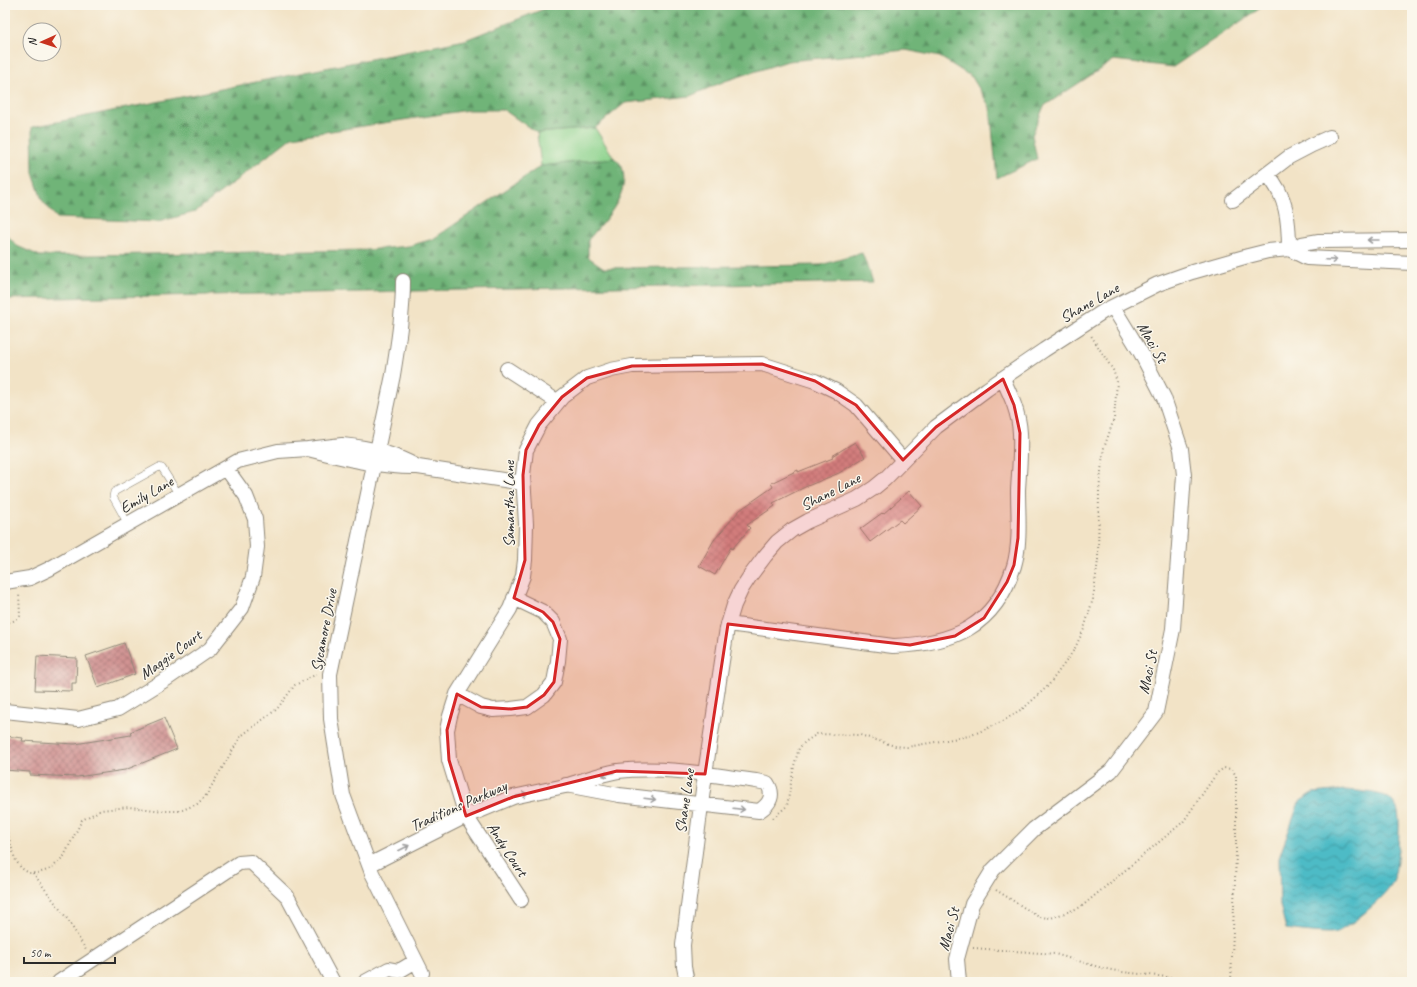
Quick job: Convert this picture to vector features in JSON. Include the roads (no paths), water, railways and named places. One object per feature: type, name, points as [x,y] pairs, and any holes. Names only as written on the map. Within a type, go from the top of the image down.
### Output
[{"type":"street","points":[[1233,200],[1281,162],[1330,137]]},
{"type":"street","points":[[1267,174],[1275,183],[1286,210],[1289,228],[1289,250]]},
{"type":"street","points":[[1289,250],[1302,244],[1319,241],[1412,240]]},
{"type":"street","points":[[1289,250],[1307,258],[1412,263]]},
{"type":"street","name":"Shane Lane","points":[[687,982],[684,967],[683,945],[700,805],[728,624],[734,604],[750,576],[777,542],[792,530],[808,521],[857,498],[874,488],[885,479],[936,427],[1002,379],[1086,322],[1158,284],[1192,272],[1262,252],[1289,250]]},
{"type":"street","name":"Sycamore Drive","points":[[403,281],[403,300],[393,375],[330,674],[331,719],[343,795],[369,865],[422,975]]},
{"type":"street","name":"Maci St","points":[[959,982],[957,959],[972,904],[993,870],[1034,829],[1111,771],[1156,712],[1173,629],[1184,475],[1183,462],[1181,449],[1164,398],[1141,354],[1113,307]]},
{"type":"street","name":"Samantha Lane","points":[[466,816],[449,760],[447,730],[450,716],[457,694],[510,609],[523,576],[526,524],[523,475],[526,450],[539,425],[562,397],[587,378],[611,370],[632,366],[762,364],[815,381],[836,391],[856,405],[903,460]]},
{"type":"street","points":[[507,369],[558,402]]},
{"type":"street","points":[[728,624],[893,646],[938,641],[955,636],[984,618],[998,600],[1009,577],[1014,565],[1018,538],[1020,433],[1014,404],[1002,379]]},
{"type":"street","name":"Emily Lane","points":[[11,581],[30,578],[49,570],[238,461],[278,451],[342,445],[375,457],[401,457],[418,467],[523,483]]},
{"type":"street","name":"Maggie Court","points":[[5,711],[78,719],[118,708],[168,678],[210,649],[242,608],[253,577],[257,547],[255,520],[246,496],[226,468]]},
{"type":"street","points":[[457,694],[481,707],[493,710],[511,709],[527,706],[544,695],[554,682],[560,639],[553,622],[543,612],[514,598]]},
{"type":"street","name":"Traditions Parkway","points":[[369,865],[466,816],[513,797],[565,786],[617,772],[649,770],[678,771],[767,783],[771,789],[770,799],[766,806],[759,811],[619,795],[565,786]]},
{"type":"street","name":"Andy Court","points":[[466,816],[521,900]]},
{"type":"street","points":[[59,982],[239,863],[251,862],[287,896],[332,982]]},
{"type":"street","points":[[366,982],[389,969],[397,976],[422,975]]},
{"type":"lane","points":[[128,524],[113,497],[114,492],[159,466],[162,468],[179,495]]},
{"type":"water","points":[[1345,790],[1369,792],[1381,795],[1390,799],[1394,804],[1398,814],[1399,833],[1395,876],[1393,882],[1377,902],[1351,924],[1337,932],[1320,933],[1286,929],[1280,905],[1279,858],[1299,802],[1313,793]]}]
